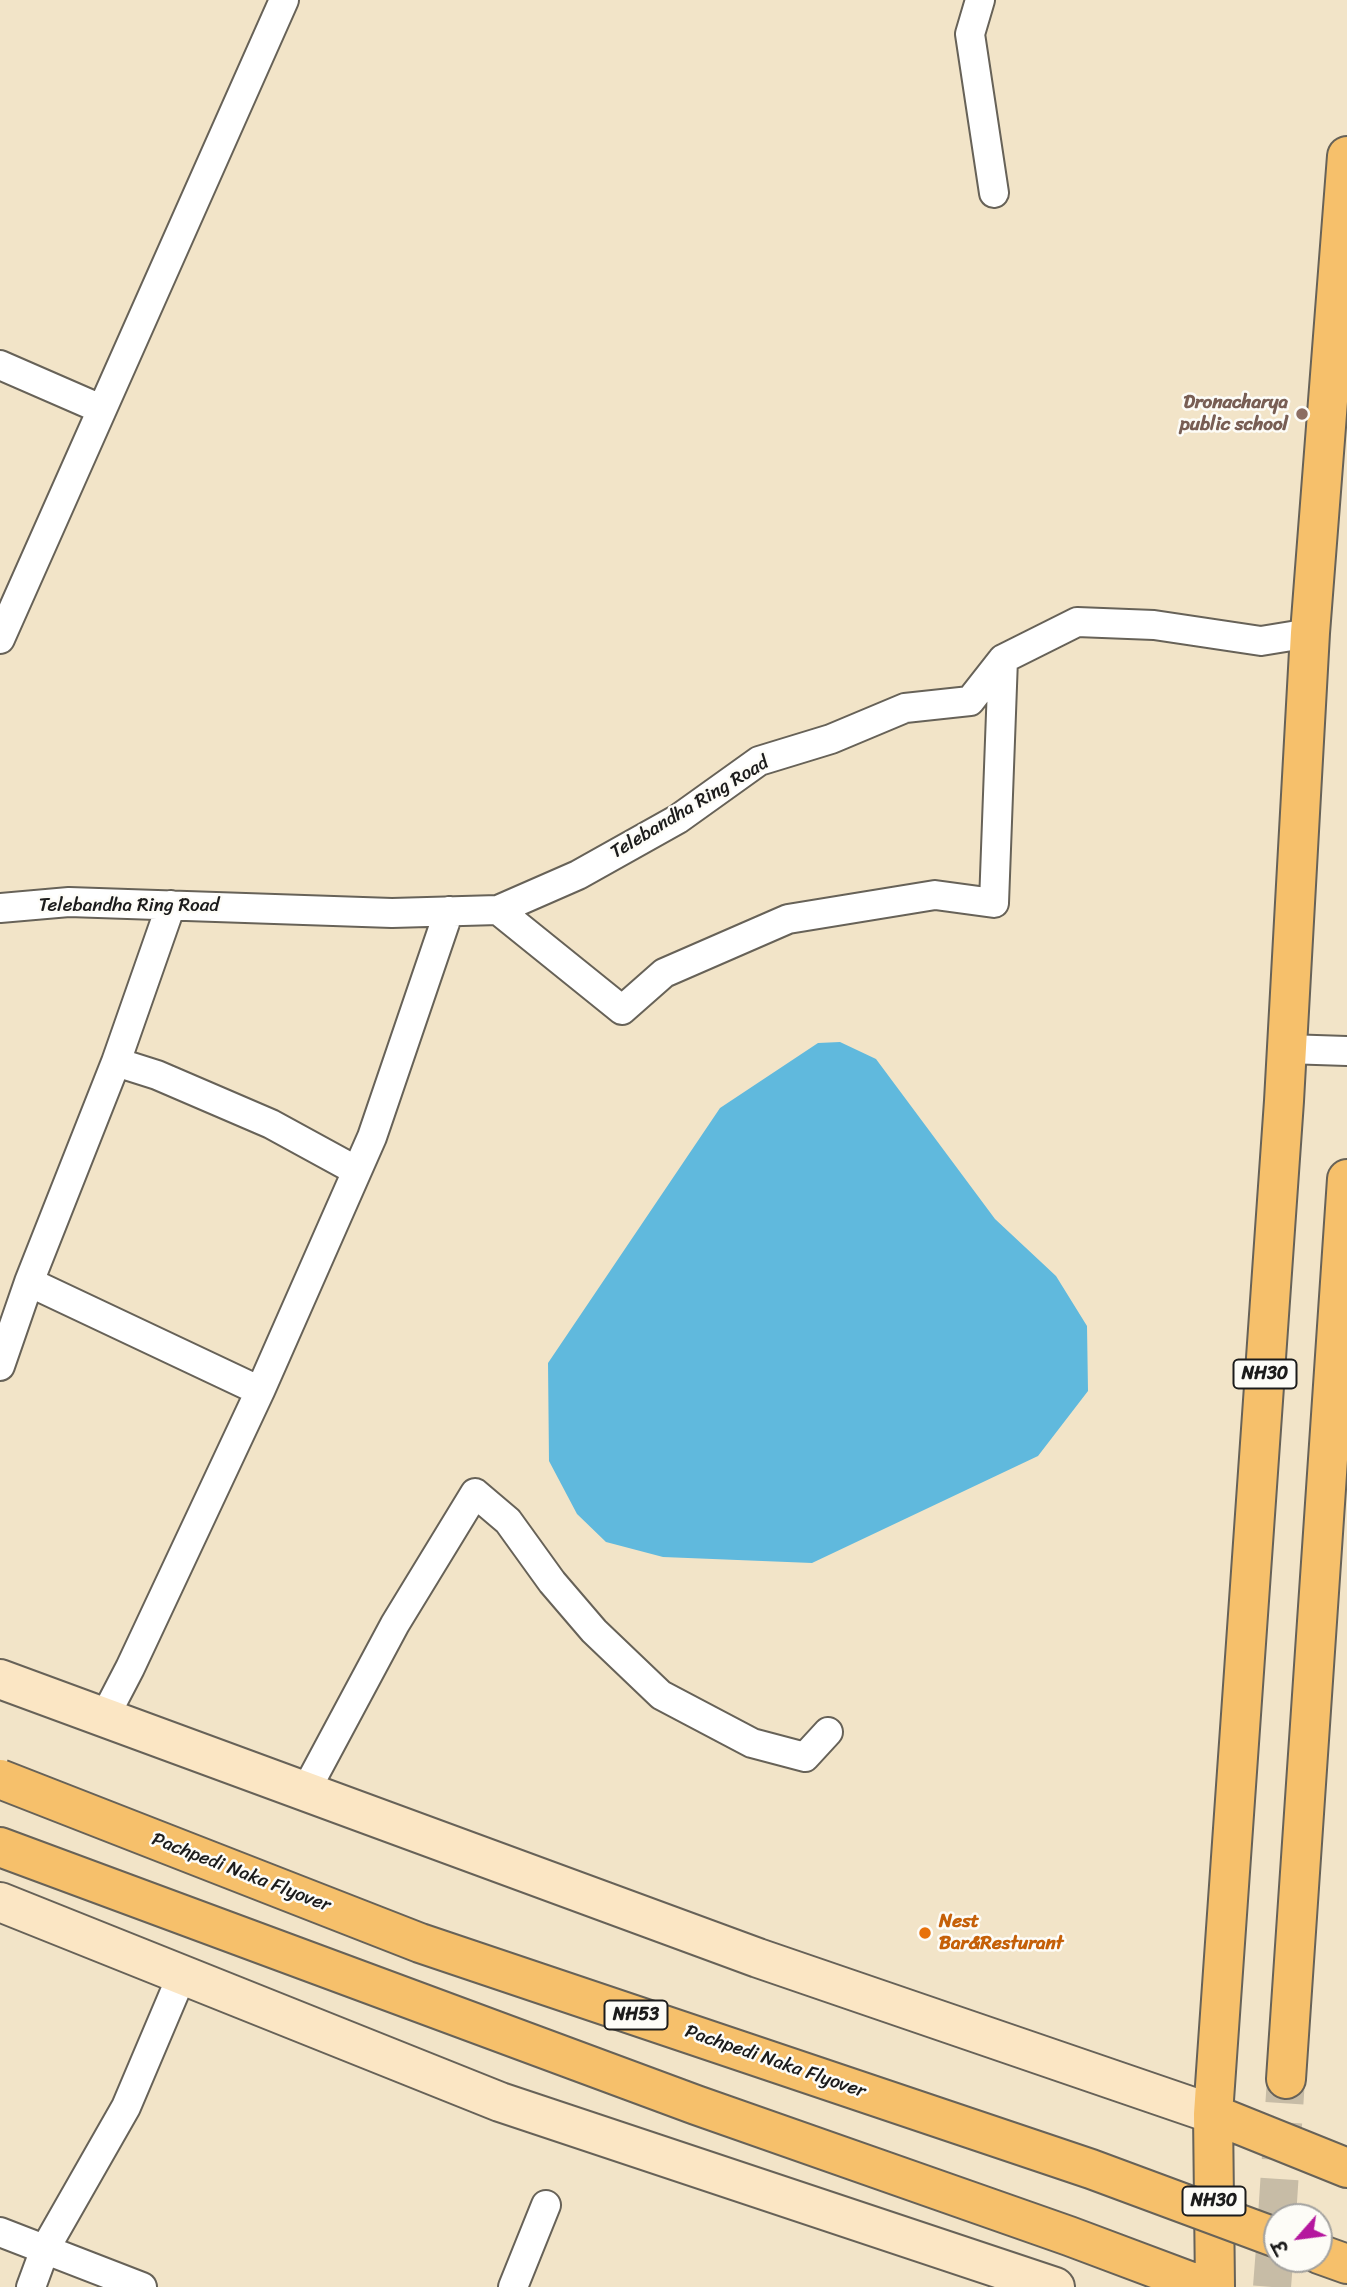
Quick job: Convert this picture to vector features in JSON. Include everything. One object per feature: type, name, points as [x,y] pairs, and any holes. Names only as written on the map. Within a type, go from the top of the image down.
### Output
[{"type":"highway","name":"NH30","points":[[1215,2287],[1213,2114],[1286,1049],[1310,633],[1347,156]]},
{"type":"highway","points":[[1286,2079],[1347,1178]]},
{"type":"highway","name":"Pachpedi Naka Flyover","points":[[0,1779],[420,1942],[1091,2169],[1263,2233]]},
{"type":"highway","points":[[0,1847],[696,2105],[1069,2236],[1205,2287]]},
{"type":"highway","points":[[1213,2114],[1347,2168]]},
{"type":"main road","points":[[0,1679],[758,1958],[1213,2114]]},
{"type":"main road","points":[[0,1902],[500,2102],[1055,2287]]},
{"type":"street","points":[[0,639],[284,0]]},
{"type":"street","points":[[980,0],[970,34],[994,193]]},
{"type":"street","points":[[0,365],[101,410]]},
{"type":"street","name":"Telebandha Ring Road","points":[[0,908],[69,902],[392,913],[498,910],[578,875],[678,819],[760,761],[831,739],[905,708],[970,701],[1003,659],[1077,622],[1154,625],[1261,641],[1310,633]]},
{"type":"street","points":[[498,910],[622,1010],[664,973],[788,919],[935,895],[994,903],[1003,659]]},
{"type":"street","points":[[0,1366],[29,1282],[116,1062],[171,905]]},
{"type":"street","points":[[104,1718],[260,1391],[357,1171],[449,911]]},
{"type":"street","points":[[1286,1049],[1347,1051]]},
{"type":"street","points":[[116,1062],[157,1074],[271,1124],[357,1171]]},
{"type":"street","points":[[29,1282],[260,1391]]},
{"type":"street","points":[[305,1791],[395,1624],[475,1493],[509,1521],[552,1582],[594,1631],[662,1695],[752,1743],[805,1758],[828,1731]]},
{"type":"street","points":[[31,2287],[45,2249],[126,2107],[182,1975]]},
{"type":"street","points":[[513,2287],[546,2205]]},
{"type":"street","points":[[0,2232],[142,2287]]},
{"type":"water","points":[[840,1042],[876,1059],[995,1219],[1056,1276],[1087,1326],[1088,1391],[1038,1456],[812,1563],[663,1557],[606,1542],[577,1514],[549,1461],[548,1363],[720,1108],[818,1043]]},
{"type":"tunnel","points":[[1278,2203],[1286,2079]]},
{"type":"tunnel","points":[[1272,2287],[1273,2273]]},
{"type":"place","name":"Dronacharya public school","points":[[1302,414]]},
{"type":"place","name":"Nest Bar&Resturant","points":[[925,1933]]}]
